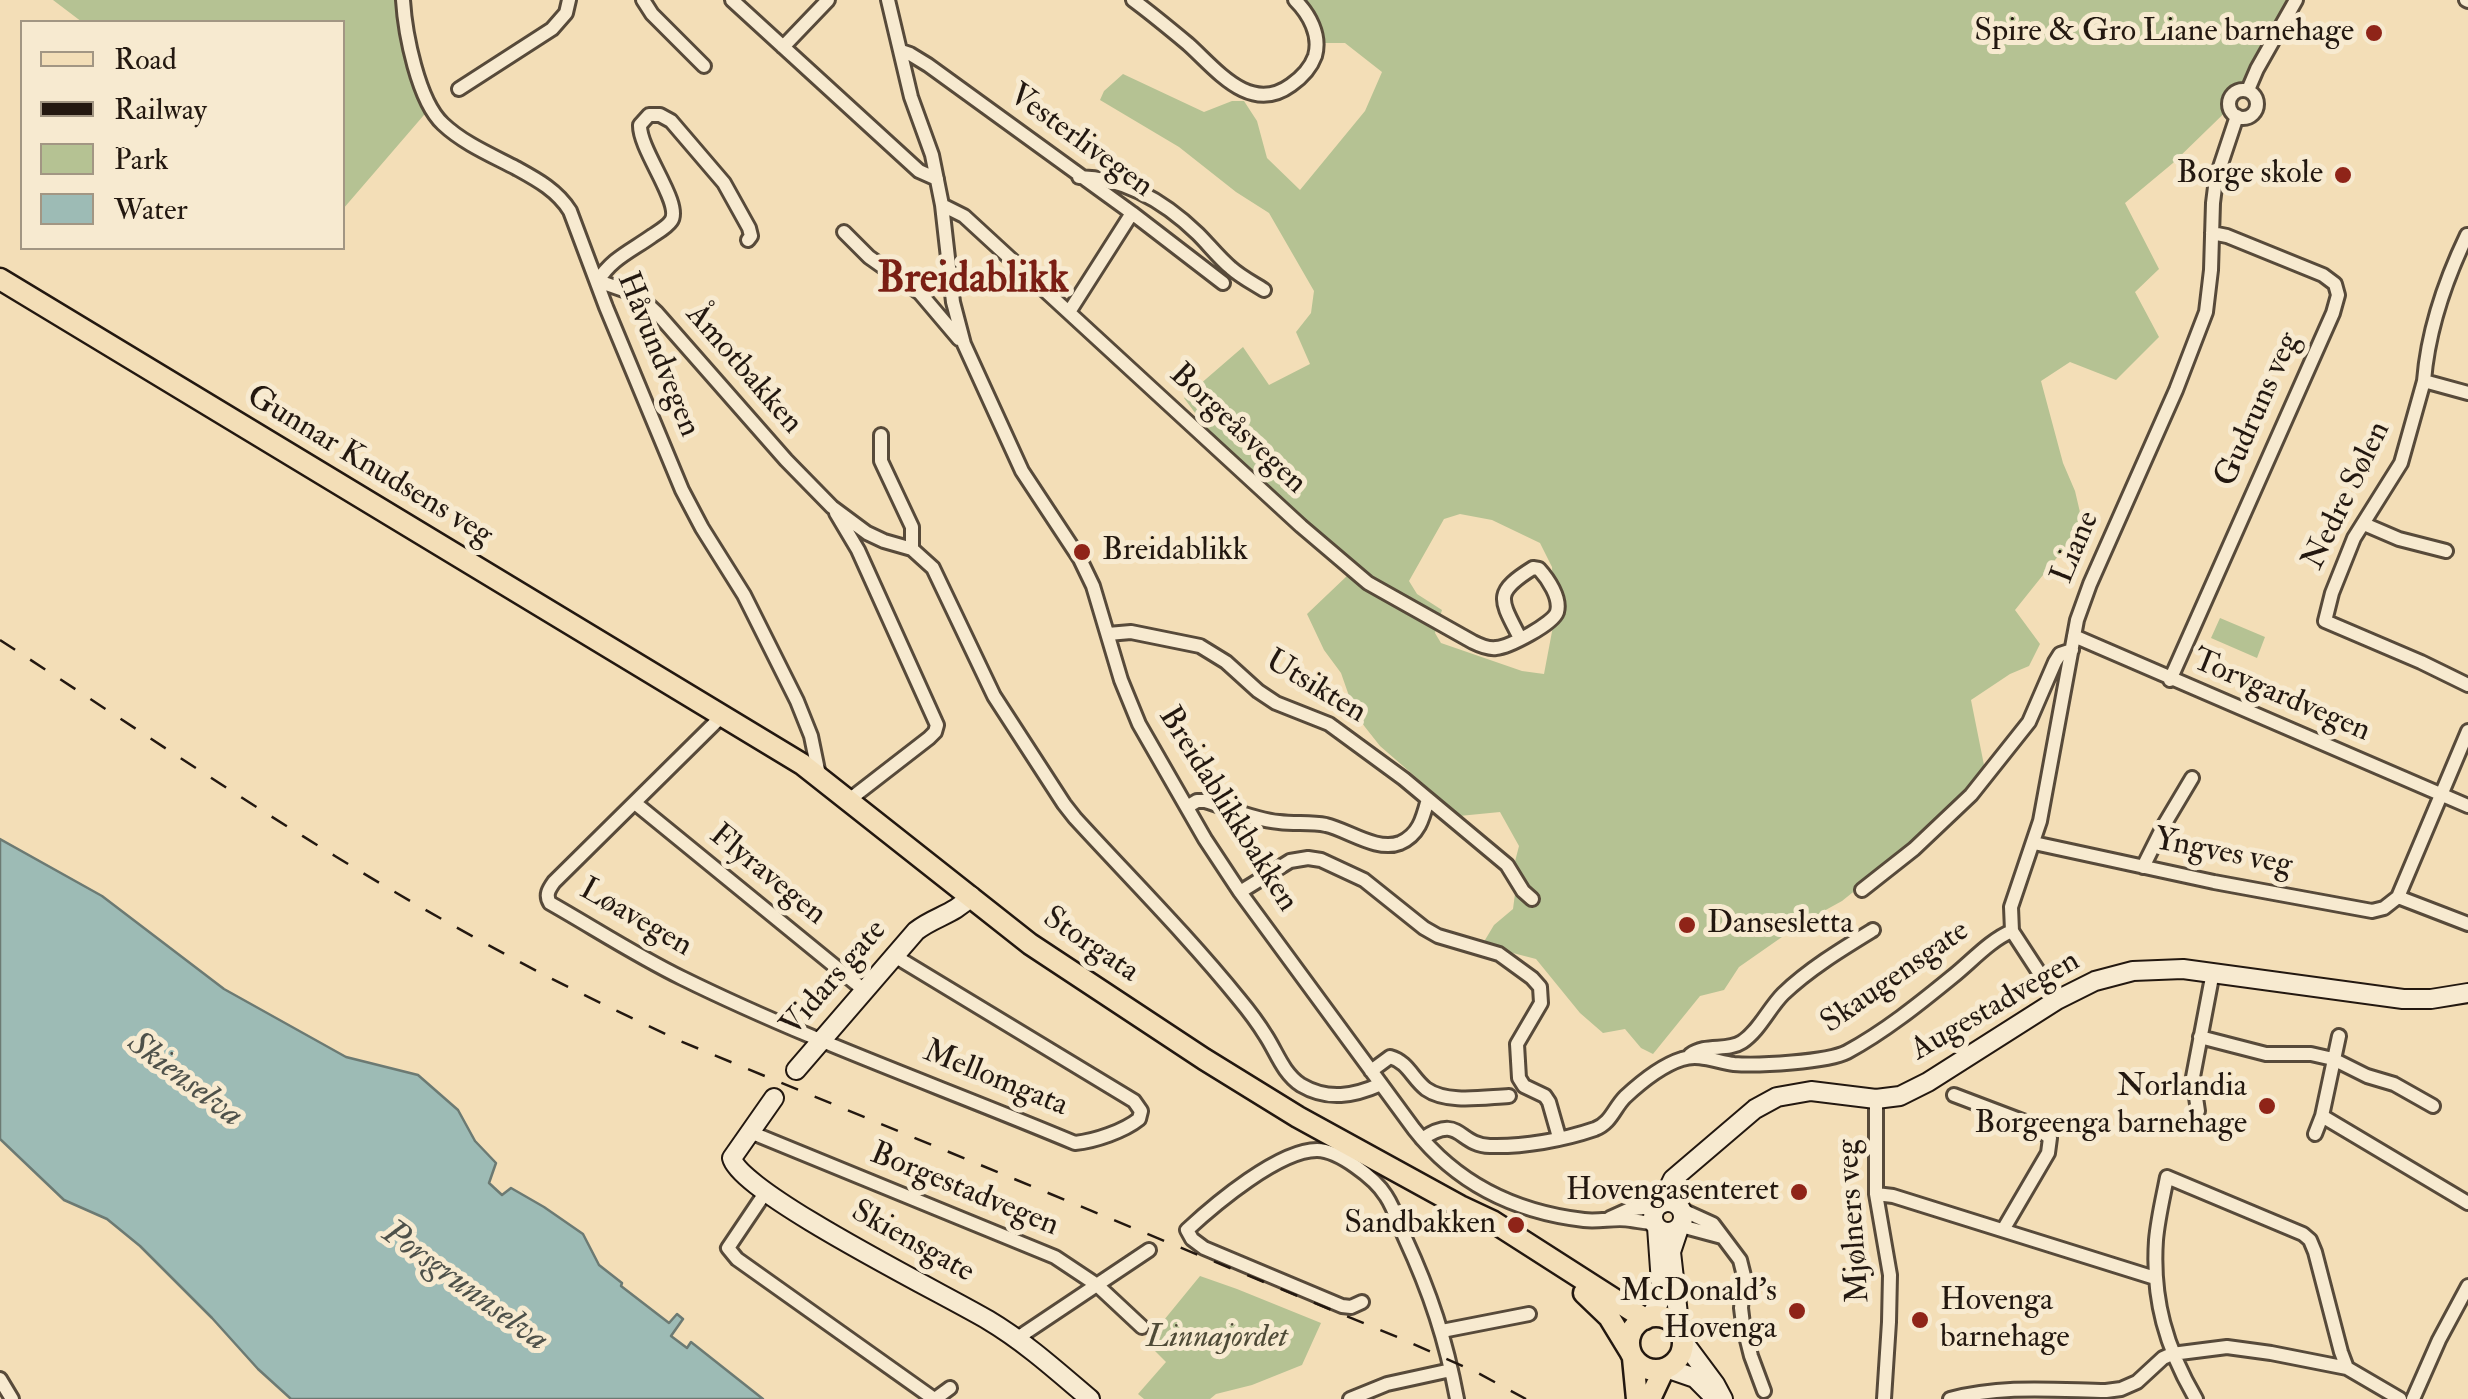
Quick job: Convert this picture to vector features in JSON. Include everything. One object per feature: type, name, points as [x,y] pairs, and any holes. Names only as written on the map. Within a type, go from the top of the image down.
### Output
[{"type":"main road","name":"Gunnar Knudsens veg","points":[[0,279],[716,710]]},
{"type":"main road","name":"Storgata","points":[[716,710],[820,776],[1030,944],[1249,1088],[1492,1221],[1648,1318]]},
{"type":"main road","name":"Vidars gate","points":[[796,1070],[916,931],[930,920],[952,913],[970,896]]},
{"type":"main road","name":"Augestadvegen","points":[[1682,1336],[1671,1262],[1672,1180],[1755,1109],[1778,1097],[1810,1091],[1876,1099],[1900,1096],[2057,1000],[2096,981],[2134,971],[2168,968],[2213,972],[2403,1000],[2468,993]]},
{"type":"main road","points":[[750,1132],[774,1098]]},
{"type":"main road","name":"Skiensgate","points":[[750,1132],[732,1158],[733,1164],[766,1193],[988,1320],[1016,1338],[1084,1397]]},
{"type":"main road","name":"Storgata","points":[[1460,1206],[1595,1302],[1632,1355]]},
{"type":"main road","points":[[1637,1399],[1629,1344],[1636,1326],[1648,1318],[1662,1297],[1669,1216]]},
{"type":"main road","points":[[1648,1318],[1667,1319],[1682,1336],[1715,1384],[1719,1399]]},
{"type":"main road","points":[[1650,1399],[1665,1369],[1678,1358],[1682,1336]]},
{"type":"main road","points":[[1632,1355],[1650,1370],[1665,1369],[1694,1378],[1719,1399]]},
{"type":"street","name":"Håvundvegen","points":[[403,0],[404,28],[430,108],[462,138],[560,197],[574,220],[682,490],[744,595],[798,701],[820,776]]},
{"type":"street","points":[[459,89],[552,29],[566,13],[569,0]]},
{"type":"street","points":[[643,0],[704,66]]},
{"type":"street","points":[[732,0],[919,171],[937,179]]},
{"type":"street","points":[[783,47],[828,0]]},
{"type":"street","name":"Breidablikkbakken","points":[[888,0],[911,97],[932,155],[953,302],[964,344],[1022,471],[1094,586],[1139,724],[1240,892],[1422,1139],[1461,1176],[1494,1194],[1559,1216],[1608,1220],[1630,1209],[1669,1216]]},
{"type":"street","points":[[1133,0],[1235,86],[1258,95],[1272,95],[1295,82],[1315,55],[1314,28],[1295,0]]},
{"type":"street","name":"Liane","points":[[2012,932],[2011,908],[2034,843],[2048,786],[2073,643],[2090,584],[2200,332],[2210,286],[2216,179],[2237,116],[2250,116],[2258,106],[2248,90],[2296,0]]},
{"type":"street","name":"Vesterlivegen","points":[[900,51],[928,66],[1223,283]]},
{"type":"street","points":[[598,281],[607,265],[672,220],[668,195],[641,140],[640,125],[649,115],[671,121],[724,183],[749,228],[748,240]]},
{"type":"street","points":[[1079,176],[1094,177],[1161,203],[1230,267],[1264,290]]},
{"type":"street","name":"Borgeåsvegen","points":[[942,205],[964,216],[1289,515],[1368,582],[1485,648],[1508,645],[1520,638]]},
{"type":"street","points":[[1069,312],[1132,214]]},
{"type":"street","points":[[844,232],[869,257],[920,293],[964,344]]},
{"type":"street","name":"Gudruns veg","points":[[2170,680],[2338,295],[2335,284],[2323,275],[2212,233]]},
{"type":"street","name":"Nedre Sølen","points":[[2467,235],[2439,305],[2424,381],[2401,463],[2354,538],[2325,621],[2468,685]]},
{"type":"street","name":"Åmotbakken","points":[[598,281],[638,295],[656,312],[832,507],[867,533],[912,549],[933,568],[994,696],[1064,804],[1225,981],[1256,1020],[1290,1076],[1311,1090],[1338,1097],[1381,1084]]},
{"type":"street","points":[[2424,381],[2468,393]]},
{"type":"street","name":"Åmotbakken","points":[[881,436],[880,457],[912,527],[912,549]]},
{"type":"street","points":[[832,507],[858,550],[936,725],[929,738],[850,800]]},
{"type":"street","points":[[2364,524],[2399,539],[2446,551]]},
{"type":"street","points":[[1533,568],[1543,574],[1558,605],[1544,626],[1520,638],[1506,610],[1505,593],[1512,581],[1533,568]]},
{"type":"street","name":"Utsikten","points":[[1108,634],[1131,632],[1200,646],[1276,703],[1329,724],[1507,864],[1532,900]]},
{"type":"street","points":[[1862,890],[1914,849],[1971,794],[2029,722],[2055,662],[2073,643]]},
{"type":"street","name":"Torvgardvegen","points":[[2073,643],[2468,806]]},
{"type":"street","name":"Løavegen","points":[[716,710],[634,804],[554,882],[548,899],[680,977],[821,1042]]},
{"type":"street","points":[[2468,732],[2398,897],[2468,924]]},
{"type":"street","points":[[2143,867],[2192,778]]},
{"type":"street","points":[[1187,807],[1205,801],[1270,820],[1328,825],[1361,838],[1395,844],[1418,830],[1428,799]]},
{"type":"street","name":"Flyravegen","points":[[634,804],[864,990]]},
{"type":"street","name":"Yngves veg","points":[[2034,843],[2372,910],[2384,908],[2398,897]]},
{"type":"street","points":[[1240,892],[1290,861],[1321,860],[1364,880],[1438,936],[1498,954],[1532,978],[1540,987],[1541,1003],[1517,1044],[1519,1078],[1524,1086],[1545,1096],[1559,1137]]},
{"type":"street","name":"Skaugensgate","points":[[1422,1139],[1447,1128],[1486,1146],[1559,1137],[1602,1126],[1625,1098],[1666,1067],[1698,1050],[1735,1046],[1746,1039],[1784,994],[1872,930]]},
{"type":"street","points":[[2012,932],[2057,1000]]},
{"type":"street","name":"Skaugensgate","points":[[1689,1057],[1736,1064],[1837,1056],[1923,1000],[1990,945],[2012,932]]},
{"type":"street","name":"Mellomgata","points":[[821,1042],[1075,1143],[1136,1122],[1142,1115],[1134,1101],[894,955]]},
{"type":"street","points":[[2198,1111],[2193,1077],[2213,972]]},
{"type":"street","points":[[2200,1036],[2266,1054],[2311,1054],[2333,1059],[2394,1084],[2433,1106]]},
{"type":"street","points":[[2315,1134],[2339,1036]]},
{"type":"street","points":[[1371,1070],[1390,1057],[1432,1092],[1454,1097],[1508,1096]]},
{"type":"street","points":[[1954,1095],[2034,1125],[2050,1138],[2048,1153],[2004,1230]]},
{"type":"street","name":"Mjølners veg","points":[[1876,1099],[1876,1194],[1890,1274],[1884,1399]]},
{"type":"street","points":[[2322,1116],[2468,1203]]},
{"type":"street","name":"Borgestadvegen","points":[[750,1132],[1034,1247],[1097,1285],[1142,1327]]},
{"type":"street","points":[[1362,1302],[1342,1306],[1204,1248],[1192,1240],[1187,1230],[1252,1178],[1286,1159],[1312,1150],[1338,1156],[1374,1181],[1386,1195],[1442,1331],[1457,1399]]},
{"type":"street","points":[[2196,1399],[2165,1336],[2155,1278],[2156,1238],[2167,1177],[2288,1226],[2310,1240],[2340,1352],[2348,1368]]},
{"type":"street","points":[[766,1193],[728,1248],[737,1259],[934,1399],[950,1388]]},
{"type":"street","points":[[1876,1194],[2155,1278]]},
{"type":"street","points":[[1669,1216],[1722,1237],[1740,1260],[1744,1268],[1743,1324],[1764,1391]]},
{"type":"street","points":[[1016,1338],[1149,1250]]},
{"type":"street","points":[[2412,1399],[2468,1286]]},
{"type":"street","points":[[1442,1331],[1530,1314]]},
{"type":"street","points":[[1950,1399],[2009,1388],[2121,1389],[2137,1382],[2162,1358],[2172,1354],[2227,1347],[2348,1368],[2400,1399]]},
{"type":"street","points":[[1350,1399],[1387,1384],[1451,1370]]},
{"type":"street","points":[[0,1379],[12,1399]]},
{"type":"green space","points":[[53,0],[403,0],[430,108],[345,207],[345,20],[79,20]]},
{"type":"green space","points":[[1303,0],[2302,0],[2244,94],[2125,203],[2159,269],[2135,292],[2159,337],[2116,380],[2070,362],[2041,381],[2083,525],[2015,610],[2040,644],[2029,666],[1971,700],[1986,775],[1928,832],[1842,901],[1802,923],[1739,967],[1724,990],[1700,996],[1653,1054],[1641,1048],[1625,1029],[1603,1033],[1580,1013],[1536,959],[1482,945],[1494,925],[1513,909],[1516,886],[1511,877],[1519,846],[1500,812],[1449,817],[1434,806],[1433,792],[1380,746],[1365,727],[1355,713],[1341,673],[1324,650],[1307,614],[1349,574],[1216,441],[1184,398],[1243,347],[1269,385],[1310,364],[1296,332],[1311,313],[1314,291],[1269,213],[1179,147],[1100,100],[1123,74],[1204,112],[1232,101],[1244,101],[1257,121],[1267,158],[1300,190],[1365,111],[1382,72],[1345,43],[1325,43],[1320,24]],"holes":[[[1460,514],[1492,520],[1540,543],[1552,567],[1554,621],[1544,674],[1522,671],[1441,643],[1435,633],[1442,610],[1417,594],[1409,581],[1444,519]]]},
{"type":"green space","points":[[2220,618],[2265,637],[2257,658],[2211,638]]},
{"type":"green space","name":"Linnajordet","points":[[1200,1276],[1321,1323],[1302,1365],[1210,1399],[1144,1399],[1138,1394],[1166,1362],[1146,1342]]},
{"type":"water","points":[[0,839],[102,896],[224,989],[346,1057],[418,1075],[458,1110],[475,1141],[496,1163],[489,1183],[502,1195],[511,1188],[583,1234],[599,1265],[621,1286],[669,1323],[677,1314],[683,1319],[671,1336],[687,1348],[691,1342],[763,1399],[291,1399],[140,1246],[107,1219],[64,1200],[0,1139]]},
{"type":"railway","points":[[0,640],[359,871],[580,993],[680,1041],[1402,1339],[1526,1399]]},
{"type":"place","name":"Spire & Gro Liane barnehage","points":[[2374,33]]},
{"type":"place","name":"Borge skole","points":[[2343,175]]},
{"type":"place","name":"Breidablikk","points":[[1082,552]]},
{"type":"place","name":"Dansesletta","points":[[1687,925]]},
{"type":"place","name":"Norlandia Borgeenga barnehage","points":[[2267,1106]]},
{"type":"place","name":"Hovengasenteret","points":[[1799,1192]]},
{"type":"place","name":"Sandbakken","points":[[1516,1225]]},
{"type":"place","name":"McDonald's Hovenga","points":[[1797,1311]]},
{"type":"place","name":"Hovenga barnehage","points":[[1920,1320]]},
{"type":"district","name":"Breidablikk","points":[[973,282]]},
{"type":"water label","name":"Skienselva","points":[[184,1081]]},
{"type":"water label","name":"Porsgrunnselva","points":[[464,1288]]}]
